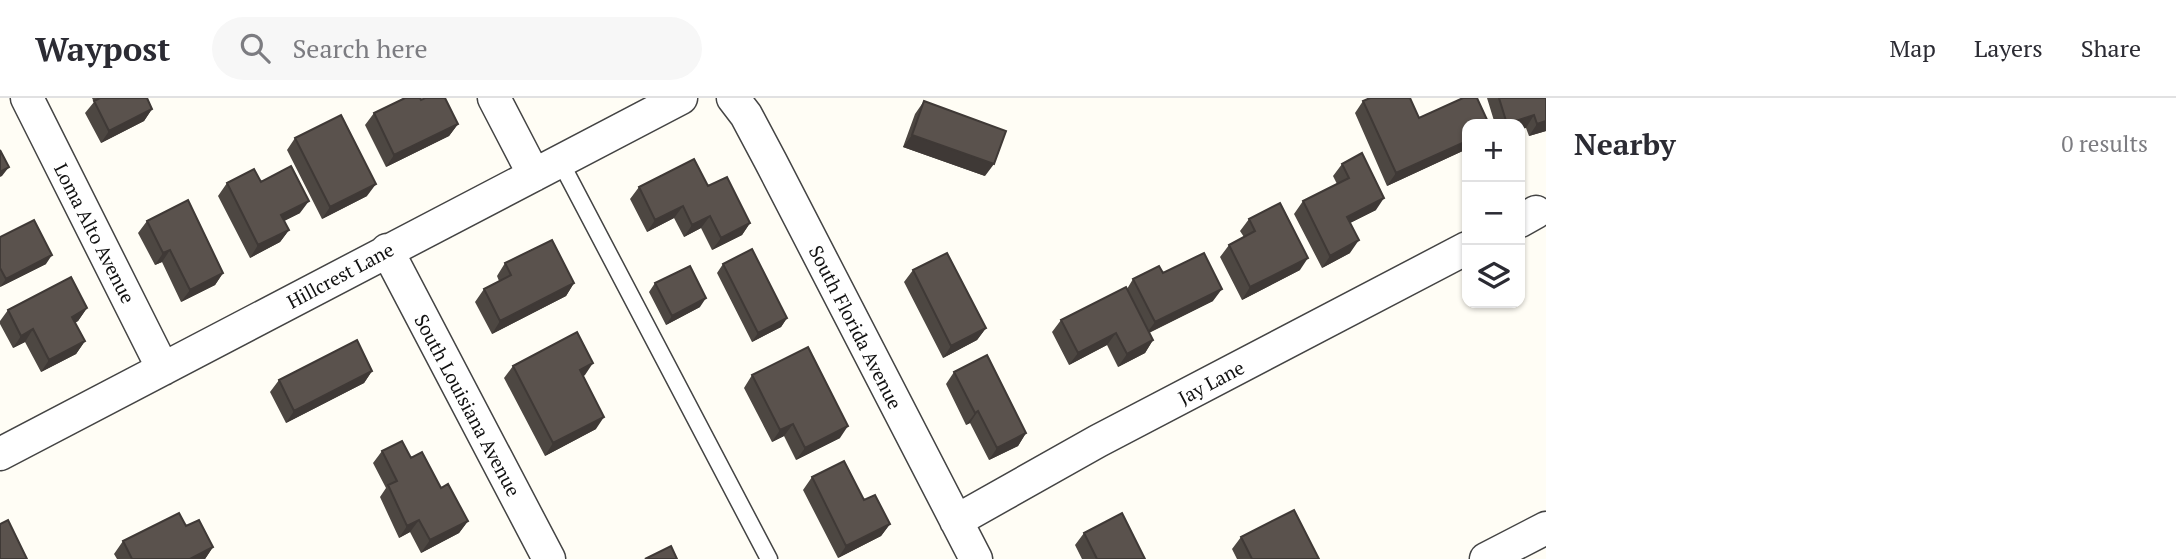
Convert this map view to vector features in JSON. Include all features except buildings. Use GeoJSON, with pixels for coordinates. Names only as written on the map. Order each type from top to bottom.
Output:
{"type":"FeatureCollection","features":[{"type":"Feature","properties":{"kind":"street","name":"Loma Alto Avenue"},"geometry":{"type":"LineString","coordinates":[[27,98],[163,369]]}},
{"type":"Feature","properties":{"kind":"street"},"geometry":{"type":"LineString","coordinates":[[494,98],[547,168]]}},
{"type":"Feature","properties":{"kind":"street","name":"Hillcrest Lane"},"geometry":{"type":"LineString","coordinates":[[0,454],[681,98]]}},
{"type":"Feature","properties":{"kind":"street","name":"South Florida Avenue"},"geometry":{"type":"LineString","coordinates":[[733,98],[771,162],[976,559]]}},
{"type":"Feature","properties":{"kind":"street","name":"South Louisiana Avenue"},"geometry":{"type":"LineString","coordinates":[[387,250],[549,559]]}},
{"type":"Feature","properties":{"kind":"street","name":"Jay Lane"},"geometry":{"type":"LineString","coordinates":[[956,521],[1098,441],[1462,251]]}},
{"type":"Feature","properties":{"kind":"street"},"geometry":{"type":"LineString","coordinates":[[1486,559],[1546,528]]}},
{"type":"Feature","properties":{"kind":"lane"},"geometry":{"type":"LineString","coordinates":[[547,168],[769,559]]}}]}
